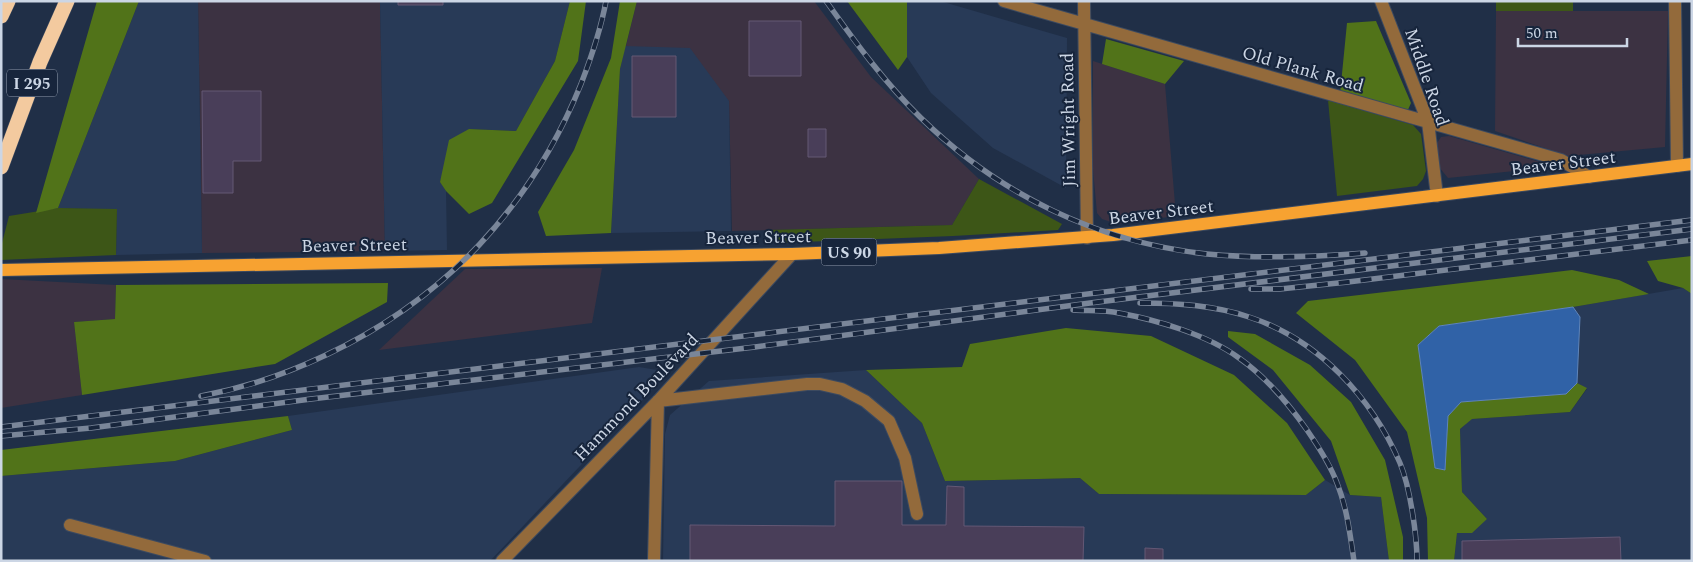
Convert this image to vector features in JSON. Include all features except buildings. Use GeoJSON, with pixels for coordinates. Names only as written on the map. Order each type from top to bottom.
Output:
{"type":"FeatureCollection","features":[{"type":"Feature","properties":{"kind":"highway"},"geometry":{"type":"LineString","coordinates":[[1,16],[8,1]]}},
{"type":"Feature","properties":{"kind":"highway","name":"I 295"},"geometry":{"type":"LineString","coordinates":[[1,167],[40,62],[67,1]]}},
{"type":"Feature","properties":{"kind":"main road","name":"Beaver Street"},"geometry":{"type":"LineString","coordinates":[[1,270],[792,254],[939,248],[1087,238],[1692,164]]}},
{"type":"Feature","properties":{"kind":"street","name":"Old Plank Road"},"geometry":{"type":"LineString","coordinates":[[1004,1],[1561,160],[1589,177]]}},
{"type":"Feature","properties":{"kind":"street","name":"Jim Wright Road"},"geometry":{"type":"LineString","coordinates":[[1084,1],[1087,238]]}},
{"type":"Feature","properties":{"kind":"street","name":"Middle Road"},"geometry":{"type":"LineString","coordinates":[[1381,1],[1428,122],[1437,196]]}},
{"type":"Feature","properties":{"kind":"street"},"geometry":{"type":"LineString","coordinates":[[1675,1],[1676,166]]}},
{"type":"Feature","properties":{"kind":"street","name":"Hammond Boulevard"},"geometry":{"type":"LineString","coordinates":[[502,561],[658,401],[792,254]]}},
{"type":"Feature","properties":{"kind":"street"},"geometry":{"type":"LineString","coordinates":[[654,561],[658,401],[807,384],[820,384],[842,389],[865,401],[889,421],[905,458],[917,514]]}},
{"type":"Feature","properties":{"kind":"street"},"geometry":{"type":"LineString","coordinates":[[70,524],[205,561]]}},
{"type":"Feature","properties":{"kind":"street"},"geometry":{"type":"LineString","coordinates":[[492,561],[502,561]]}},
{"type":"Feature","properties":{"kind":"shaded area"},"geometry":{"type":"Polygon","coordinates":[[[139,1],[198,1],[202,253],[116,255],[117,210],[58,208],[139,1]]]}},
{"type":"Feature","properties":{"kind":"shaded area"},"geometry":{"type":"Polygon","coordinates":[[[198,1],[380,1],[385,251],[202,253],[198,1]]]}},
{"type":"Feature","properties":{"kind":"shaded area"},"geometry":{"type":"Polygon","coordinates":[[[380,1],[570,1],[555,61],[516,131],[469,129],[440,181],[446,191],[447,250],[385,251],[380,1]]]}},
{"type":"Feature","properties":{"kind":"shaded area"},"geometry":{"type":"Polygon","coordinates":[[[637,1],[814,1],[871,77],[979,179],[952,225],[732,231],[729,101],[626,46],[637,1]]]}},
{"type":"Feature","properties":{"kind":"shaded area"},"geometry":{"type":"Polygon","coordinates":[[[907,1],[940,1],[1067,38],[1066,188],[993,148],[931,93],[907,57],[907,1]]]}},
{"type":"Feature","properties":{"kind":"shaded area"},"geometry":{"type":"Polygon","coordinates":[[[1496,11],[1668,11],[1665,147],[1568,156],[1495,131],[1496,11]]]}},
{"type":"Feature","properties":{"kind":"shaded area"},"geometry":{"type":"Polygon","coordinates":[[[625,46],[690,48],[729,101],[731,231],[611,233],[620,69],[625,46]]]}},
{"type":"Feature","properties":{"kind":"shaded area"},"geometry":{"type":"Polygon","coordinates":[[[1093,61],[1165,84],[1176,216],[1117,224],[1102,219],[1097,213],[1093,169],[1093,61]]]}},
{"type":"Feature","properties":{"kind":"shaded area"},"geometry":{"type":"Polygon","coordinates":[[[1449,136],[1540,162],[1534,169],[1448,178],[1439,167],[1435,146],[1441,137],[1449,136]]]}},
{"type":"Feature","properties":{"kind":"shaded area"},"geometry":{"type":"Polygon","coordinates":[[[602,268],[592,323],[379,350],[465,269],[602,268]]]}},
{"type":"Feature","properties":{"kind":"shaded area"},"geometry":{"type":"Polygon","coordinates":[[[1,279],[116,285],[115,319],[74,322],[82,395],[1,408],[1,279]]]}},
{"type":"Feature","properties":{"kind":"shaded area"},"geometry":{"type":"Polygon","coordinates":[[[1683,288],[1692,294],[1692,561],[1454,561],[1457,533],[1487,519],[1462,492],[1460,429],[1471,419],[1570,412],[1587,389],[1577,383],[1580,317],[1573,307],[1683,288]]]}},
{"type":"Feature","properties":{"kind":"shaded area"},"geometry":{"type":"Polygon","coordinates":[[[639,367],[669,372],[490,561],[1,561],[1,476],[175,461],[292,430],[288,416],[639,367]]]}},
{"type":"Feature","properties":{"kind":"shaded area"},"geometry":{"type":"Polygon","coordinates":[[[866,370],[922,423],[945,481],[1080,478],[1099,494],[1306,495],[1325,480],[1350,495],[1381,497],[1389,561],[663,561],[665,434],[670,415],[709,381],[866,370]]]}},
{"type":"Feature","properties":{"kind":"green space"},"geometry":{"type":"Polygon","coordinates":[[[97,1],[139,1],[58,208],[36,213],[97,1]]]}},
{"type":"Feature","properties":{"kind":"green space"},"geometry":{"type":"Polygon","coordinates":[[[570,1],[586,1],[578,61],[492,203],[469,214],[446,191],[440,182],[449,140],[469,129],[516,131],[555,61],[570,1]]]}},
{"type":"Feature","properties":{"kind":"green space"},"geometry":{"type":"Polygon","coordinates":[[[620,1],[637,1],[620,69],[611,233],[546,236],[538,212],[574,150],[611,58],[620,1]]]}},
{"type":"Feature","properties":{"kind":"green space"},"geometry":{"type":"Polygon","coordinates":[[[847,1],[907,1],[907,57],[898,70],[847,1]]]}},
{"type":"Feature","properties":{"kind":"green space"},"geometry":{"type":"Polygon","coordinates":[[[1496,1],[1573,1],[1573,11],[1496,11],[1496,1]]]}},
{"type":"Feature","properties":{"kind":"green space"},"geometry":{"type":"Polygon","coordinates":[[[1376,21],[1411,103],[1407,112],[1340,94],[1347,23],[1376,21]]]}},
{"type":"Feature","properties":{"kind":"green space"},"geometry":{"type":"Polygon","coordinates":[[[1106,39],[1184,61],[1165,84],[1102,64],[1106,39]]]}},
{"type":"Feature","properties":{"kind":"green space"},"geometry":{"type":"Polygon","coordinates":[[[1328,100],[1413,125],[1421,134],[1426,171],[1423,179],[1417,186],[1337,196],[1328,100]]]}},
{"type":"Feature","properties":{"kind":"green space"},"geometry":{"type":"Polygon","coordinates":[[[979,179],[1062,224],[1058,230],[776,243],[768,230],[952,225],[979,179]]]}},
{"type":"Feature","properties":{"kind":"green space"},"geometry":{"type":"Polygon","coordinates":[[[58,208],[117,209],[116,255],[1,260],[1,247],[9,216],[58,208]]]}},
{"type":"Feature","properties":{"kind":"green space"},"geometry":{"type":"Polygon","coordinates":[[[1692,256],[1692,294],[1683,288],[1658,281],[1647,261],[1692,256]]]}},
{"type":"Feature","properties":{"kind":"green space"},"geometry":{"type":"Polygon","coordinates":[[[1572,270],[1619,280],[1649,294],[1439,326],[1418,345],[1435,468],[1445,470],[1448,416],[1461,402],[1565,394],[1577,383],[1587,388],[1570,412],[1472,419],[1460,429],[1462,492],[1487,519],[1472,533],[1457,533],[1454,561],[1428,561],[1427,518],[1407,432],[1355,360],[1296,313],[1308,301],[1572,270]]]}},
{"type":"Feature","properties":{"kind":"green space"},"geometry":{"type":"Polygon","coordinates":[[[388,283],[387,302],[275,364],[82,395],[74,322],[115,319],[116,285],[388,283]]]}},
{"type":"Feature","properties":{"kind":"green space"},"geometry":{"type":"Polygon","coordinates":[[[1066,328],[1151,336],[1234,375],[1287,423],[1325,480],[1306,495],[1099,494],[1080,478],[945,481],[922,423],[866,370],[962,367],[970,344],[1066,328]]]}},
{"type":"Feature","properties":{"kind":"green space"},"geometry":{"type":"Polygon","coordinates":[[[1228,331],[1255,334],[1310,365],[1351,402],[1385,460],[1403,537],[1403,561],[1389,561],[1381,497],[1350,495],[1331,441],[1273,370],[1228,337],[1228,331]]]}},
{"type":"Feature","properties":{"kind":"green space"},"geometry":{"type":"Polygon","coordinates":[[[288,416],[292,430],[175,461],[1,476],[1,450],[288,416]]]}},
{"type":"Feature","properties":{"kind":"water"},"geometry":{"type":"Polygon","coordinates":[[[1573,307],[1580,317],[1577,383],[1566,394],[1461,402],[1448,416],[1445,470],[1435,468],[1418,345],[1439,326],[1573,307]]]}},
{"type":"Feature","properties":{"kind":"railway"},"geometry":{"type":"LineString","coordinates":[[201,396],[249,385],[296,368],[326,355],[369,332],[409,306],[446,277],[480,244],[510,209],[537,170],[561,128],[581,84],[599,33],[606,1]]}},
{"type":"Feature","properties":{"kind":"railway"},"geometry":{"type":"LineString","coordinates":[[826,1],[859,47],[921,118],[951,145],[984,170],[1017,192],[1052,210],[1089,226],[1127,239],[1166,248],[1207,254],[1246,257],[1286,257],[1365,253]]}},
{"type":"Feature","properties":{"kind":"railway"},"geometry":{"type":"LineString","coordinates":[[1,427],[1692,220]]}},
{"type":"Feature","properties":{"kind":"railway"},"geometry":{"type":"LineString","coordinates":[[1,436],[91,428],[311,399],[755,347],[1090,303],[1692,229]]}},
{"type":"Feature","properties":{"kind":"railway"},"geometry":{"type":"LineString","coordinates":[[1251,289],[1280,289],[1348,282],[1692,240]]}},
{"type":"Feature","properties":{"kind":"railway"},"geometry":{"type":"LineString","coordinates":[[1140,303],[1195,306],[1249,317],[1274,327],[1298,340],[1340,374],[1374,416],[1400,463],[1412,511],[1417,561]]}},
{"type":"Feature","properties":{"kind":"railway"},"geometry":{"type":"LineString","coordinates":[[1073,310],[1119,313],[1182,330],[1213,342],[1239,358],[1258,373],[1300,420],[1331,469],[1348,521],[1354,561]]}}]}
